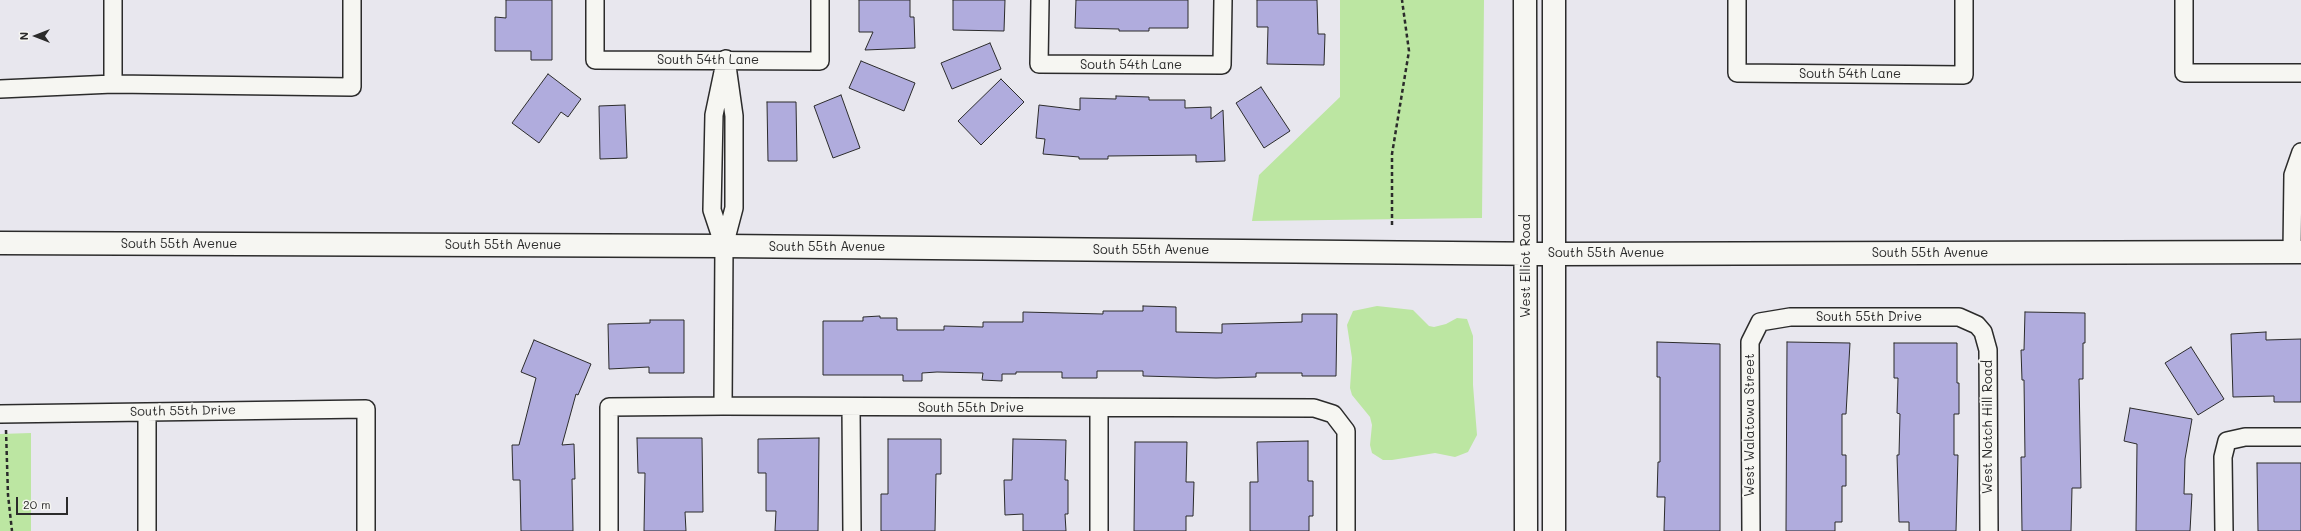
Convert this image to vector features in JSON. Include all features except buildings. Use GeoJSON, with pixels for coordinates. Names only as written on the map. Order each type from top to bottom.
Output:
{"type":"FeatureCollection","features":[{"type":"Feature","properties":{"kind":"street"},"geometry":{"type":"LineString","coordinates":[[113,0],[113,84]]}},
{"type":"Feature","properties":{"kind":"street"},"geometry":{"type":"LineString","coordinates":[[0,89],[113,84],[352,87],[352,0]]}},
{"type":"Feature","properties":{"kind":"street","name":"South 54th Lane"},"geometry":{"type":"LineString","coordinates":[[595,0],[595,60],[726,59],[820,61],[820,0]]}},
{"type":"Feature","properties":{"kind":"street","name":"South 54th Lane"},"geometry":{"type":"LineString","coordinates":[[1040,0],[1039,64],[1222,65],[1223,0]]}},
{"type":"Feature","properties":{"kind":"street","name":"West Elliot Road"},"geometry":{"type":"LineString","coordinates":[[1525,0],[1526,531]]}},
{"type":"Feature","properties":{"kind":"street"},"geometry":{"type":"LineString","coordinates":[[1554,0],[1554,531]]}},
{"type":"Feature","properties":{"kind":"street","name":"South 54th Lane"},"geometry":{"type":"LineString","coordinates":[[1737,0],[1737,73],[1964,75],[1964,0]]}},
{"type":"Feature","properties":{"kind":"street"},"geometry":{"type":"LineString","coordinates":[[2184,0],[2184,73],[2301,73]]}},
{"type":"Feature","properties":{"kind":"street"},"geometry":{"type":"LineString","coordinates":[[723,406],[724,246],[712,210],[714,115],[726,59]]}},
{"type":"Feature","properties":{"kind":"street"},"geometry":{"type":"LineString","coordinates":[[2297,252],[2293,175],[2301,152]]}},
{"type":"Feature","properties":{"kind":"street","name":"South 55th Avenue"},"geometry":{"type":"LineString","coordinates":[[0,243],[724,246],[1554,254],[2297,252]]}},
{"type":"Feature","properties":{"kind":"street","name":"South 55th Drive"},"geometry":{"type":"LineString","coordinates":[[1760,322],[1790,316],[1959,317],[1977,325]]}},
{"type":"Feature","properties":{"kind":"street","name":"West Walatowa Street"},"geometry":{"type":"LineString","coordinates":[[1750,531],[1750,342],[1760,322]]}},
{"type":"Feature","properties":{"kind":"street","name":"West Notch Hill Road"},"geometry":{"type":"LineString","coordinates":[[1977,325],[1983,332],[1988,350],[1989,531]]}},
{"type":"Feature","properties":{"kind":"street","name":"South 55th Drive"},"geometry":{"type":"LineString","coordinates":[[609,531],[609,407],[723,406],[1314,408],[1333,414],[1346,430],[1346,531]]}},
{"type":"Feature","properties":{"kind":"street"},"geometry":{"type":"LineString","coordinates":[[851,407],[852,531]]}},
{"type":"Feature","properties":{"kind":"street"},"geometry":{"type":"LineString","coordinates":[[1099,408],[1099,531]]}},
{"type":"Feature","properties":{"kind":"street","name":"South 55th Drive"},"geometry":{"type":"LineString","coordinates":[[3,422],[147,412],[366,409],[366,531]]}},
{"type":"Feature","properties":{"kind":"street"},"geometry":{"type":"LineString","coordinates":[[147,412],[147,531]]}},
{"type":"Feature","properties":{"kind":"street"},"geometry":{"type":"LineString","coordinates":[[2224,531],[2223,457],[2227,441],[2245,437],[2301,437]]}},
{"type":"Feature","properties":{"kind":"path"},"geometry":{"type":"LineString","coordinates":[[1392,225],[1392,147],[1409,51],[1402,0]]}},
{"type":"Feature","properties":{"kind":"path"},"geometry":{"type":"LineString","coordinates":[[3,422],[12,531]]}},
{"type":"Feature","properties":{"kind":"green space"},"geometry":{"type":"Polygon","coordinates":[[[1340,0],[1484,0],[1482,218],[1252,221],[1259,175],[1340,97],[1340,0]]]}},
{"type":"Feature","properties":{"kind":"green space"},"geometry":{"type":"Polygon","coordinates":[[[1377,306],[1413,310],[1429,326],[1434,327],[1446,324],[1457,318],[1467,319],[1473,336],[1473,385],[1477,435],[1468,452],[1455,457],[1435,453],[1392,460],[1383,460],[1372,453],[1370,445],[1372,425],[1370,417],[1352,395],[1350,388],[1352,358],[1347,325],[1353,311],[1377,306]]]}},
{"type":"Feature","properties":{"kind":"green space"},"geometry":{"type":"Polygon","coordinates":[[[31,433],[31,531],[0,531],[0,434],[31,433]]]}}]}
